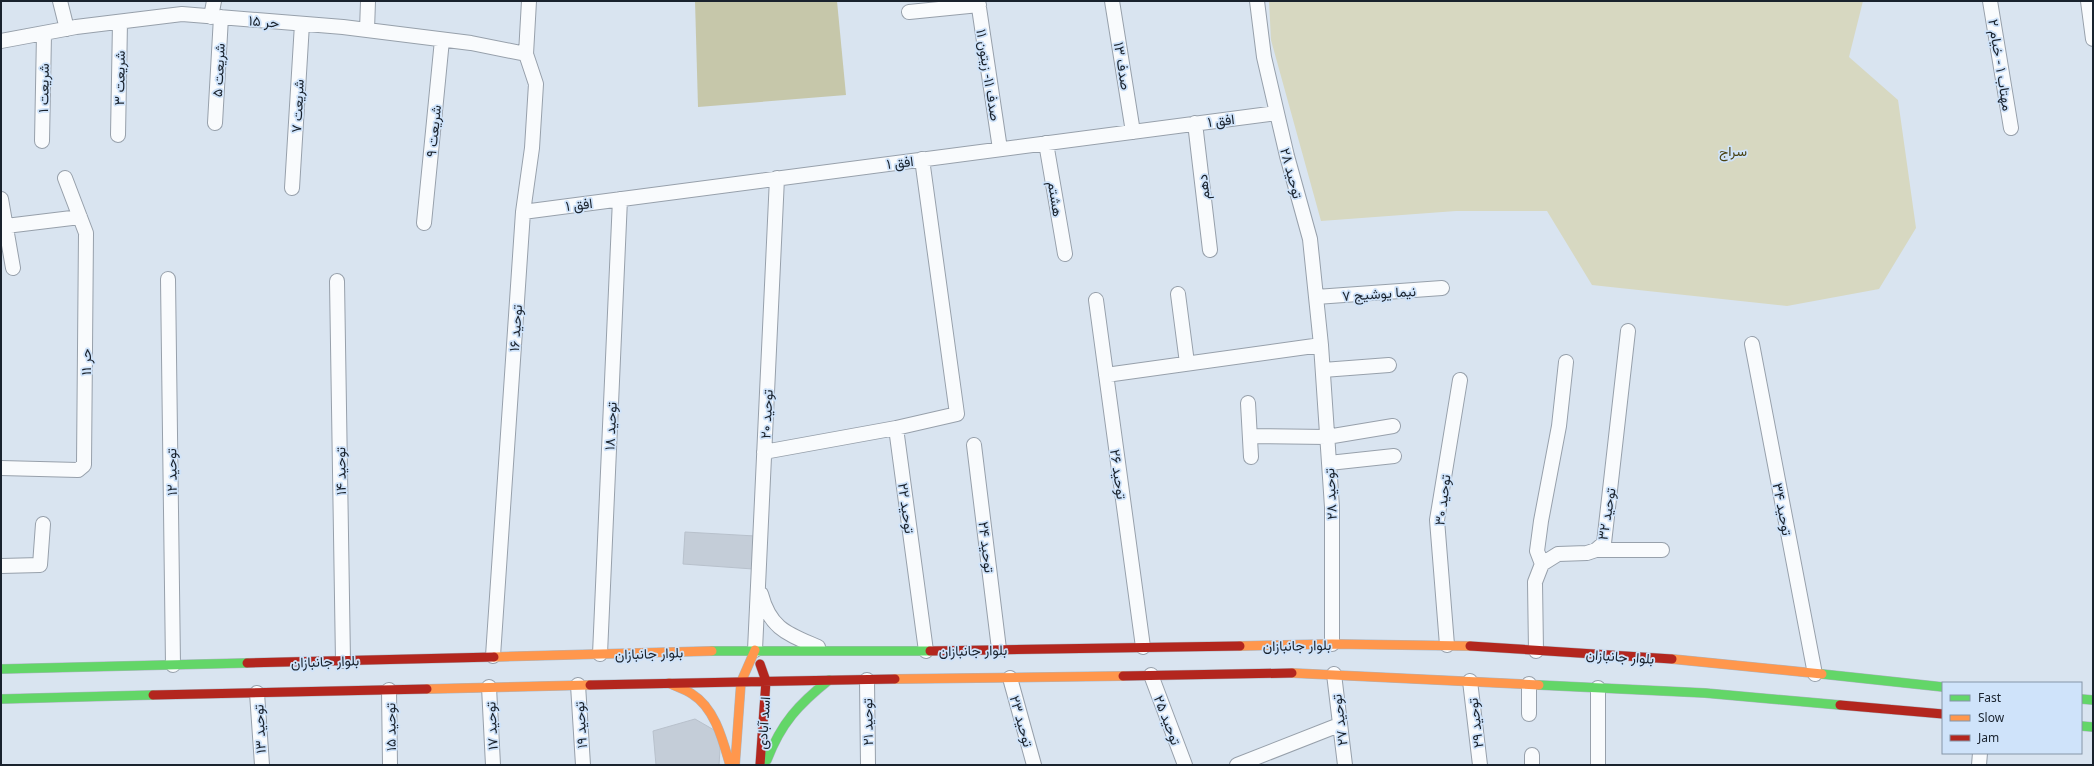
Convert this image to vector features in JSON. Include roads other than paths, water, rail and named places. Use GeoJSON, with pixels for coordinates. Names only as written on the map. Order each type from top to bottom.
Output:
{"type":"FeatureCollection","features":[{"type":"Feature","properties":{"kind":"main road","name":"بلوار جانبازان"},"geometry":{"type":"LineString","coordinates":[[1,669],[755,650],[926,651],[1332,644],[1447,645],[1684,660],[1942,687]]}},
{"type":"Feature","properties":{"kind":"main road"},"geometry":{"type":"LineString","coordinates":[[755,650],[766,681]]}},
{"type":"Feature","properties":{"kind":"main road","name":"اسد آبادی"},"geometry":{"type":"LineString","coordinates":[[735,765],[741,682],[755,650]]}},
{"type":"Feature","properties":{"kind":"main road","name":"بلوار جانبازان"},"geometry":{"type":"LineString","coordinates":[[1,699],[766,681],[1151,675],[1334,674],[1705,693],[1942,714]]}},
{"type":"Feature","properties":{"kind":"main road"},"geometry":{"type":"LineString","coordinates":[[765,765],[775,737],[785,721],[800,703],[829,680]]}},
{"type":"Feature","properties":{"kind":"main road","name":"اسد آبادی"},"geometry":{"type":"LineString","coordinates":[[760,765],[766,681]]}},
{"type":"Feature","properties":{"kind":"main road"},"geometry":{"type":"LineString","coordinates":[[669,683],[693,694],[708,710],[721,734],[730,765]]}},
{"type":"Feature","properties":{"kind":"main road"},"geometry":{"type":"LineString","coordinates":[[2082,699],[2093,700]]}},
{"type":"Feature","properties":{"kind":"main road"},"geometry":{"type":"LineString","coordinates":[[2082,726],[2093,726]]}},
{"type":"Feature","properties":{"kind":"street"},"geometry":{"type":"LineString","coordinates":[[60,1],[67,29]]}},
{"type":"Feature","properties":{"kind":"street","name":"شریعت ۵"},"geometry":{"type":"LineString","coordinates":[[214,1],[216,17],[214,123]]}},
{"type":"Feature","properties":{"kind":"street"},"geometry":{"type":"LineString","coordinates":[[367,30],[368,1]]}},
{"type":"Feature","properties":{"kind":"street","name":"توحید ۱۶"},"geometry":{"type":"LineString","coordinates":[[493,656],[523,212],[532,148],[536,84],[526,54],[529,1]]}},
{"type":"Feature","properties":{"kind":"street","name":"صدف ۱۳"},"geometry":{"type":"LineString","coordinates":[[1112,1],[1133,132]]}},
{"type":"Feature","properties":{"kind":"street","name":"توحید ۲۸"},"geometry":{"type":"LineString","coordinates":[[1257,1],[1264,58],[1287,156],[1310,239],[1321,345],[1332,507],[1332,644]]}},
{"type":"Feature","properties":{"kind":"street","name":"مهتاب ۱ - خیام ۲"},"geometry":{"type":"LineString","coordinates":[[1990,1],[2011,128]]}},
{"type":"Feature","properties":{"kind":"street"},"geometry":{"type":"LineString","coordinates":[[2088,1],[2093,39]]}},
{"type":"Feature","properties":{"kind":"street"},"geometry":{"type":"LineString","coordinates":[[909,12],[979,3]]}},
{"type":"Feature","properties":{"kind":"street","name":"صدف ۱۱- زیتون ۱۱"},"geometry":{"type":"LineString","coordinates":[[979,3],[1000,149]]}},
{"type":"Feature","properties":{"kind":"street","name":"حر ۱۵"},"geometry":{"type":"LineString","coordinates":[[1,41],[67,29],[182,14],[367,30],[470,43],[526,54]]}},
{"type":"Feature","properties":{"kind":"street","name":"شریعت ۳"},"geometry":{"type":"LineString","coordinates":[[118,135],[120,22]]}},
{"type":"Feature","properties":{"kind":"street","name":"شریعت ۷"},"geometry":{"type":"LineString","coordinates":[[292,188],[302,24]]}},
{"type":"Feature","properties":{"kind":"street","name":"شریعت ۱"},"geometry":{"type":"LineString","coordinates":[[42,141],[44,34]]}},
{"type":"Feature","properties":{"kind":"street","name":"شریعت ۹"},"geometry":{"type":"LineString","coordinates":[[424,223],[442,40]]}},
{"type":"Feature","properties":{"kind":"street","name":"افق ۱"},"geometry":{"type":"LineString","coordinates":[[523,212],[1277,113]]}},
{"type":"Feature","properties":{"kind":"street","name":"دهم"},"geometry":{"type":"LineString","coordinates":[[1195,123],[1210,250]]}},
{"type":"Feature","properties":{"kind":"street","name":"هشتم"},"geometry":{"type":"LineString","coordinates":[[1046,143],[1065,254]]}},
{"type":"Feature","properties":{"kind":"street"},"geometry":{"type":"LineString","coordinates":[[764,452],[896,428],[956,414],[922,159]]}},
{"type":"Feature","properties":{"kind":"street","name":"حر ۱۱"},"geometry":{"type":"LineString","coordinates":[[1,468],[78,470],[84,465],[86,233],[66,178]]}},
{"type":"Feature","properties":{"kind":"street","name":"توحید ۲۰"},"geometry":{"type":"LineString","coordinates":[[755,650],[777,178]]}},
{"type":"Feature","properties":{"kind":"street"},"geometry":{"type":"LineString","coordinates":[[1,199],[13,268]]}},
{"type":"Feature","properties":{"kind":"street","name":"توحید ۱۸"},"geometry":{"type":"LineString","coordinates":[[600,654],[620,199]]}},
{"type":"Feature","properties":{"kind":"street"},"geometry":{"type":"LineString","coordinates":[[6,226],[80,217]]}},
{"type":"Feature","properties":{"kind":"street","name":"توحید ۱۲"},"geometry":{"type":"LineString","coordinates":[[168,279],[173,665]]}},
{"type":"Feature","properties":{"kind":"street","name":"توحید ۱۴"},"geometry":{"type":"LineString","coordinates":[[337,281],[343,661]]}},
{"type":"Feature","properties":{"kind":"street","name":"نیما یوشیج ۷"},"geometry":{"type":"LineString","coordinates":[[1316,297],[1442,288]]}},
{"type":"Feature","properties":{"kind":"street"},"geometry":{"type":"LineString","coordinates":[[1178,294],[1187,363]]}},
{"type":"Feature","properties":{"kind":"street","name":"توحید ۲۶"},"geometry":{"type":"LineString","coordinates":[[1096,300],[1143,647]]}},
{"type":"Feature","properties":{"kind":"street","name":"توحید ۳۲"},"geometry":{"type":"LineString","coordinates":[[1542,564],[1558,554],[1587,553],[1596,550],[1604,543],[1628,331]]}},
{"type":"Feature","properties":{"kind":"street","name":"توحید ۳۴"},"geometry":{"type":"LineString","coordinates":[[1752,344],[1814,674]]}},
{"type":"Feature","properties":{"kind":"street"},"geometry":{"type":"LineString","coordinates":[[1106,375],[1321,345]]}},
{"type":"Feature","properties":{"kind":"street"},"geometry":{"type":"LineString","coordinates":[[1536,651],[1534,582],[1542,564],[1537,551],[1541,521],[1559,426],[1566,362]]}},
{"type":"Feature","properties":{"kind":"street"},"geometry":{"type":"LineString","coordinates":[[1323,370],[1389,365]]}},
{"type":"Feature","properties":{"kind":"street","name":"توحید ۳۰"},"geometry":{"type":"LineString","coordinates":[[1447,645],[1437,520],[1460,380]]}},
{"type":"Feature","properties":{"kind":"street"},"geometry":{"type":"LineString","coordinates":[[1248,403],[1251,457]]}},
{"type":"Feature","properties":{"kind":"street"},"geometry":{"type":"LineString","coordinates":[[1250,436],[1327,437],[1393,426]]}},
{"type":"Feature","properties":{"kind":"street","name":"توحید ۲۲"},"geometry":{"type":"LineString","coordinates":[[896,428],[926,651]]}},
{"type":"Feature","properties":{"kind":"street","name":"توحید ۲۴"},"geometry":{"type":"LineString","coordinates":[[974,445],[999,650]]}},
{"type":"Feature","properties":{"kind":"street"},"geometry":{"type":"LineString","coordinates":[[1329,463],[1394,456]]}},
{"type":"Feature","properties":{"kind":"street"},"geometry":{"type":"LineString","coordinates":[[1,566],[40,565],[43,524]]}},
{"type":"Feature","properties":{"kind":"street"},"geometry":{"type":"LineString","coordinates":[[1596,550],[1662,550]]}},
{"type":"Feature","properties":{"kind":"street"},"geometry":{"type":"LineString","coordinates":[[758,582],[768,614],[784,632],[826,650]]}},
{"type":"Feature","properties":{"kind":"street","name":"توحید ۲۷"},"geometry":{"type":"LineString","coordinates":[[1334,674],[1345,765]]}},
{"type":"Feature","properties":{"kind":"street","name":"توحید ۲۵"},"geometry":{"type":"LineString","coordinates":[[1151,675],[1185,765]]}},
{"type":"Feature","properties":{"kind":"street","name":"توحید ۲۳"},"geometry":{"type":"LineString","coordinates":[[1010,678],[1034,765]]}},
{"type":"Feature","properties":{"kind":"street","name":"توحید ۲۱"},"geometry":{"type":"LineString","coordinates":[[867,680],[868,765]]}},
{"type":"Feature","properties":{"kind":"street","name":"توحید ۲۹"},"geometry":{"type":"LineString","coordinates":[[1470,681],[1480,765]]}},
{"type":"Feature","properties":{"kind":"street"},"geometry":{"type":"LineString","coordinates":[[1529,714],[1530,684]]}},
{"type":"Feature","properties":{"kind":"street","name":"توحید ۱۹"},"geometry":{"type":"LineString","coordinates":[[578,685],[583,765]]}},
{"type":"Feature","properties":{"kind":"street","name":"توحید ۱۷"},"geometry":{"type":"LineString","coordinates":[[489,687],[493,765]]}},
{"type":"Feature","properties":{"kind":"street"},"geometry":{"type":"LineString","coordinates":[[1598,688],[1598,765]]}},
{"type":"Feature","properties":{"kind":"street","name":"توحید ۱۵"},"geometry":{"type":"LineString","coordinates":[[389,690],[390,765]]}},
{"type":"Feature","properties":{"kind":"street","name":"توحید ۱۳"},"geometry":{"type":"LineString","coordinates":[[257,693],[262,765]]}},
{"type":"Feature","properties":{"kind":"street"},"geometry":{"type":"LineString","coordinates":[[1237,765],[1339,725]]}},
{"type":"Feature","properties":{"kind":"street"},"geometry":{"type":"LineString","coordinates":[[1980,754],[1980,765]]}},
{"type":"Feature","properties":{"kind":"park label","name":"سراج"},"geometry":{"type":"Point","coordinates":[1733,150]}}]}
